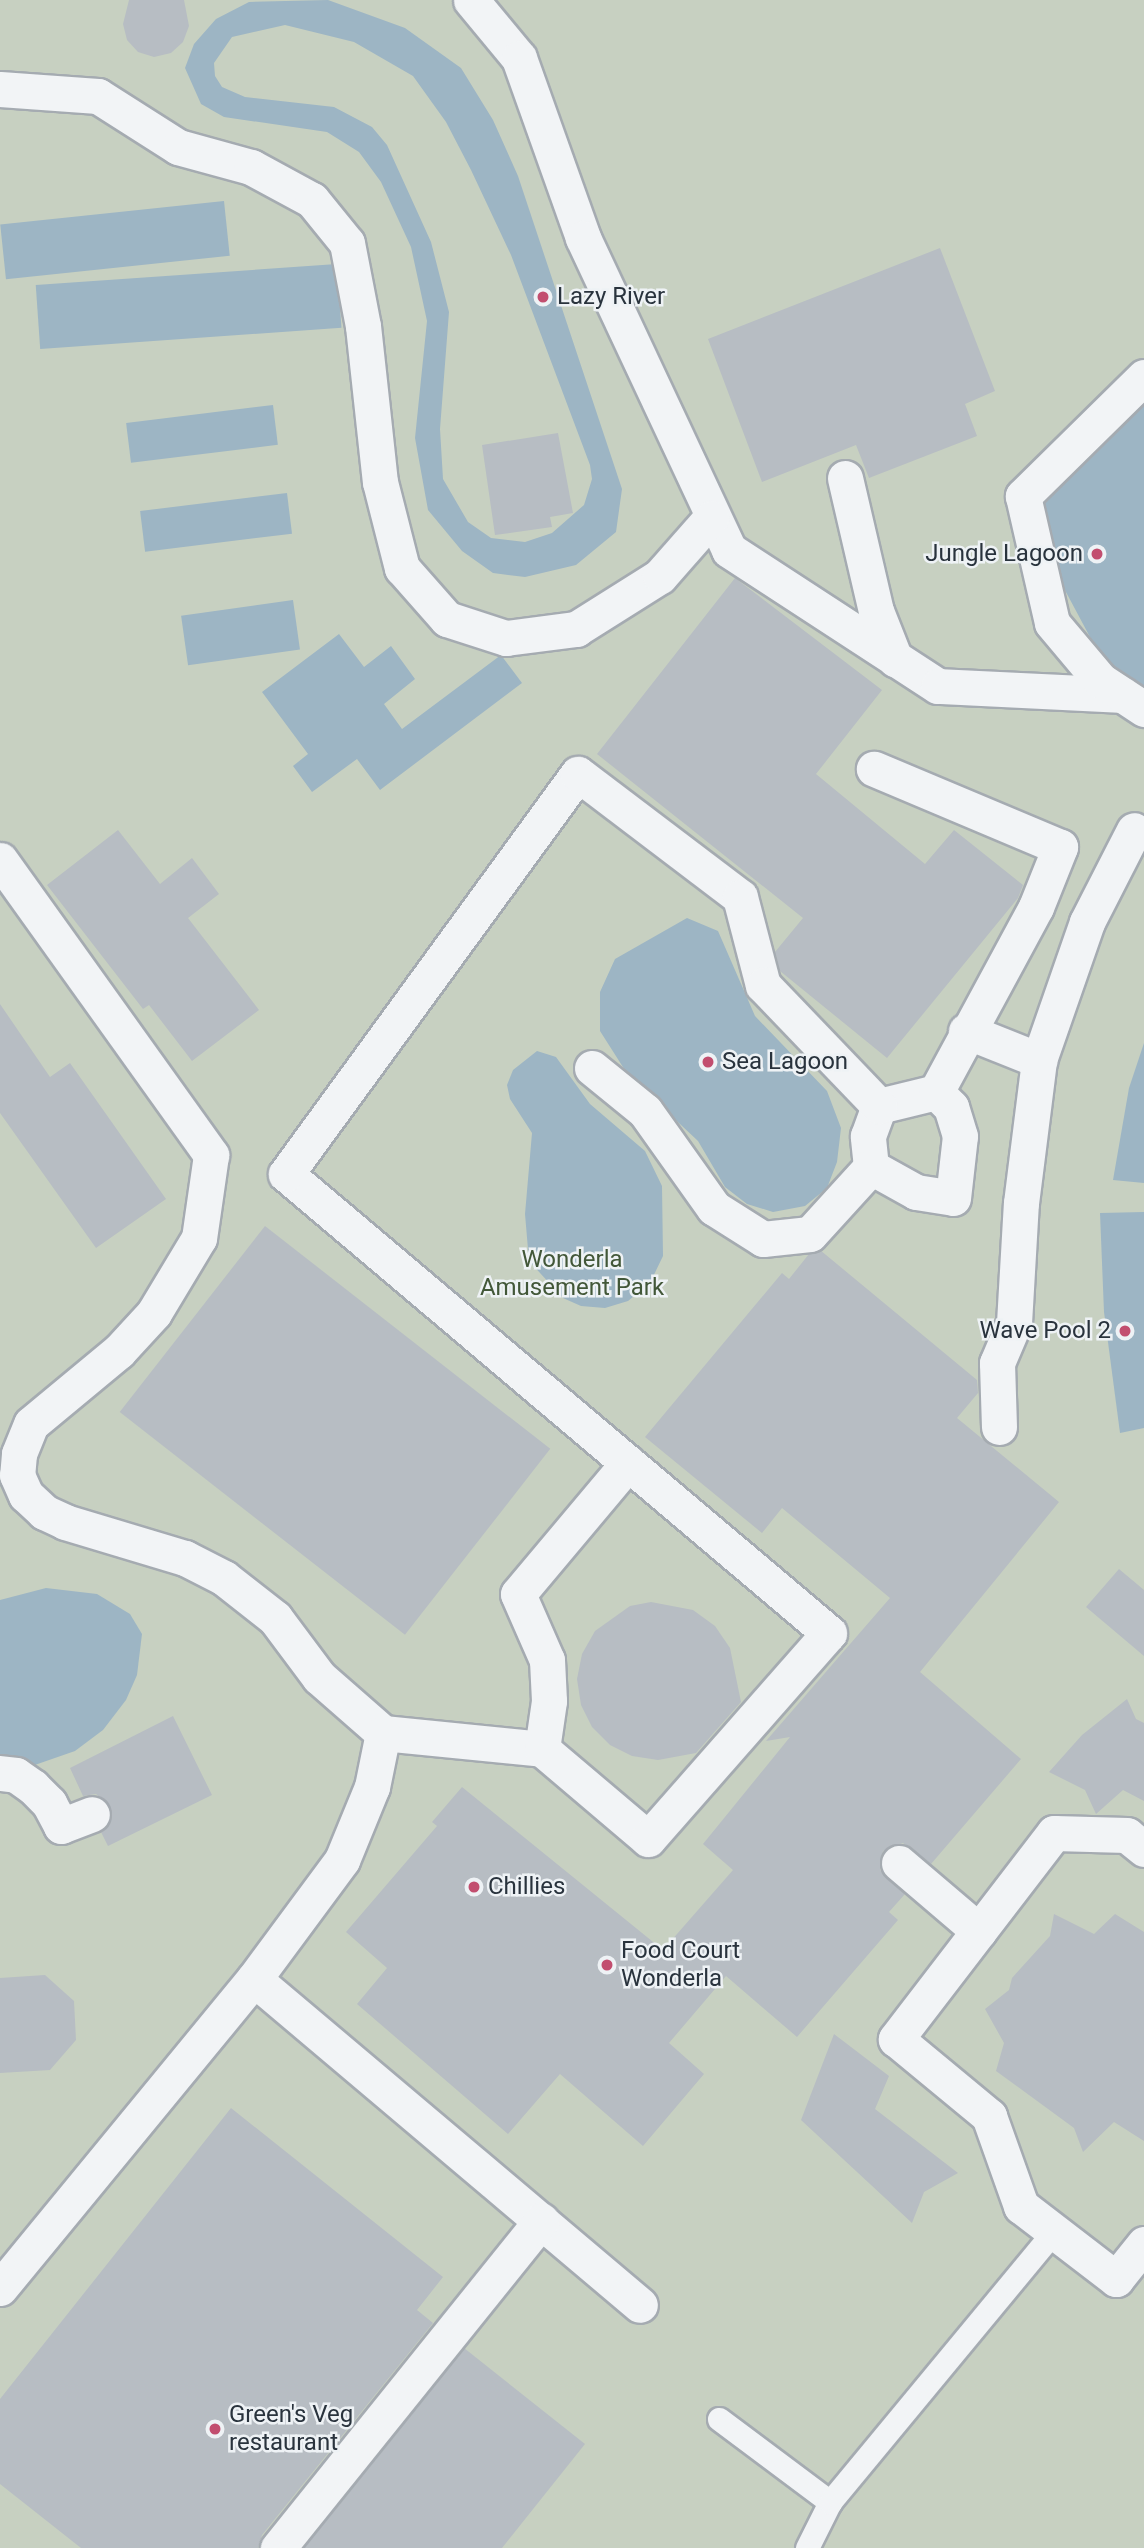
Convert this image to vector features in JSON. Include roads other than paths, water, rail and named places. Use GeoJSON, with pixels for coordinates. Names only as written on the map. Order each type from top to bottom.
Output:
{"type":"FeatureCollection","features":[{"type":"Feature","properties":{"kind":"street"},"geometry":{"type":"LineString","coordinates":[[471,0],[519,58],[583,238],[711,518],[729,550],[938,686],[1133,702]]}},
{"type":"Feature","properties":{"kind":"street"},"geometry":{"type":"LineString","coordinates":[[0,89],[98,96],[178,147],[251,167],[312,200],[347,243],[363,326],[380,482],[402,568],[447,619],[506,638],[576,629],[660,576],[711,518]]}},
{"type":"Feature","properties":{"kind":"street"},"geometry":{"type":"LineString","coordinates":[[1133,702],[1100,680],[1052,623],[1023,496],[1144,377]]}},
{"type":"Feature","properties":{"kind":"street"},"geometry":{"type":"LineString","coordinates":[[845,478],[876,611],[895,659]]}},
{"type":"Feature","properties":{"kind":"street"},"geometry":{"type":"LineString","coordinates":[[874,769],[1059,847],[1036,907],[966,1031],[936,1091],[879,1106]]}},
{"type":"Feature","properties":{"kind":"street"},"geometry":{"type":"LineString","coordinates":[[0,860],[211,1155],[205,1214],[181,1272],[138,1333],[31,1424],[21,1446],[17,1475],[26,1494],[44,1512],[185,1558],[224,1578],[275,1618],[320,1677],[383,1733],[542,1749],[648,1839],[753,1741],[829,1633],[286,1174],[578,774],[740,897],[763,985],[879,1106]]}},
{"type":"Feature","properties":{"kind":"street"},"geometry":{"type":"LineString","coordinates":[[999,1427],[997,1363],[1014,1323],[1021,1203],[1039,1060],[1087,922],[1134,830]]}},
{"type":"Feature","properties":{"kind":"street"},"geometry":{"type":"LineString","coordinates":[[1036,907],[1087,922]]}},
{"type":"Feature","properties":{"kind":"street"},"geometry":{"type":"LineString","coordinates":[[966,1031],[1039,1060]]}},
{"type":"Feature","properties":{"kind":"street"},"geometry":{"type":"LineString","coordinates":[[592,1068],[645,1111],[714,1208],[763,1240],[810,1234],[871,1167],[868,1136],[879,1106]]}},
{"type":"Feature","properties":{"kind":"street"},"geometry":{"type":"LineString","coordinates":[[871,1167],[916,1192],[953,1198],[960,1136],[951,1107],[936,1091]]}},
{"type":"Feature","properties":{"kind":"street"},"geometry":{"type":"LineString","coordinates":[[542,1749],[549,1701],[547,1660],[518,1594],[628,1463]]}},
{"type":"Feature","properties":{"kind":"street"},"geometry":{"type":"LineString","coordinates":[[0,2288],[254,1979],[342,1860],[372,1787],[383,1733]]}},
{"type":"Feature","properties":{"kind":"street"},"geometry":{"type":"LineString","coordinates":[[0,1773],[16,1775],[33,1787],[49,1803],[61,1826],[92,1814]]}},
{"type":"Feature","properties":{"kind":"street"},"geometry":{"type":"LineString","coordinates":[[1144,1849],[1127,1835],[1055,1833],[896,2039],[989,2116],[1021,2206],[1116,2279],[1144,2244]]}},
{"type":"Feature","properties":{"kind":"street"},"geometry":{"type":"LineString","coordinates":[[899,1863],[979,1931]]}},
{"type":"Feature","properties":{"kind":"street"},"geometry":{"type":"LineString","coordinates":[[254,1979],[640,2305]]}},
{"type":"Feature","properties":{"kind":"street"},"geometry":{"type":"LineString","coordinates":[[278,2548],[541,2221]]}},
{"type":"Feature","properties":{"kind":"lane"},"geometry":{"type":"LineString","coordinates":[[807,2548],[830,2502],[1054,2231]]}},
{"type":"Feature","properties":{"kind":"lane"},"geometry":{"type":"LineString","coordinates":[[719,2419],[830,2502]]}},
{"type":"Feature","properties":{"kind":"water","name":"Lazy River"},"geometry":{"type":"Polygon","coordinates":[[[328,0],[405,28],[461,68],[493,120],[518,176],[622,489],[616,532],[576,565],[525,577],[493,573],[462,551],[428,510],[415,438],[427,321],[411,247],[381,182],[359,152],[327,132],[224,117],[201,104],[185,68],[194,44],[216,19],[249,2],[328,0]],[[285,25],[232,37],[214,63],[215,76],[222,87],[245,97],[334,107],[372,127],[387,145],[431,242],[449,312],[440,429],[443,479],[468,522],[491,538],[525,542],[552,533],[584,505],[592,479],[590,465],[511,255],[446,122],[413,76],[354,42],[285,25]]]}},
{"type":"Feature","properties":{"kind":"water"},"geometry":{"type":"Polygon","coordinates":[[[224,201],[230,256],[6,279],[0,225],[224,201]]]}},
{"type":"Feature","properties":{"kind":"water"},"geometry":{"type":"Polygon","coordinates":[[[337,264],[341,328],[40,349],[36,285],[337,264]]]}},
{"type":"Feature","properties":{"kind":"water"},"geometry":{"type":"Polygon","coordinates":[[[273,405],[278,445],[131,463],[126,423],[273,405]]]}},
{"type":"Feature","properties":{"kind":"water","name":"Jungle Lagoon"},"geometry":{"type":"Polygon","coordinates":[[[1144,405],[1144,687],[1106,667],[1059,579],[1039,499],[1064,468],[1092,453],[1127,410],[1144,405]]]}},
{"type":"Feature","properties":{"kind":"water"},"geometry":{"type":"Polygon","coordinates":[[[287,493],[292,534],[145,552],[140,511],[287,493]]]}},
{"type":"Feature","properties":{"kind":"water"},"geometry":{"type":"Polygon","coordinates":[[[293,600],[300,650],[188,665],[181,616],[293,600]]]}},
{"type":"Feature","properties":{"kind":"water"},"geometry":{"type":"Polygon","coordinates":[[[339,634],[364,667],[391,646],[415,679],[384,704],[402,729],[501,655],[522,683],[380,790],[357,759],[312,792],[293,766],[308,754],[262,692],[339,634]]]}},
{"type":"Feature","properties":{"kind":"water","name":"Sea Lagoon"},"geometry":{"type":"Polygon","coordinates":[[[687,918],[718,931],[755,1016],[827,1091],[841,1128],[837,1162],[827,1188],[805,1206],[773,1212],[747,1204],[725,1187],[698,1141],[628,1075],[600,1031],[600,992],[615,959],[687,918]]]}},
{"type":"Feature","properties":{"kind":"water"},"geometry":{"type":"Polygon","coordinates":[[[1144,1043],[1144,1183],[1113,1180],[1129,1088],[1144,1043]]]}},
{"type":"Feature","properties":{"kind":"water"},"geometry":{"type":"Polygon","coordinates":[[[537,1051],[556,1057],[590,1104],[645,1151],[662,1186],[663,1256],[650,1283],[628,1301],[605,1308],[581,1306],[563,1298],[529,1261],[525,1214],[532,1133],[510,1099],[507,1085],[513,1070],[537,1051]]]}},
{"type":"Feature","properties":{"kind":"water","name":"Wave Pool 2"},"geometry":{"type":"Polygon","coordinates":[[[1144,1212],[1144,1428],[1120,1433],[1104,1312],[1100,1213],[1144,1212]]]}},
{"type":"Feature","properties":{"kind":"water"},"geometry":{"type":"Polygon","coordinates":[[[46,1588],[97,1594],[130,1614],[142,1634],[137,1675],[126,1700],[103,1730],[75,1751],[29,1767],[0,1770],[0,1600],[46,1588]]]}},
{"type":"Feature","properties":{"kind":"place","name":"Lazy River"},"geometry":{"type":"Point","coordinates":[543,297]}},
{"type":"Feature","properties":{"kind":"place","name":"Jungle Lagoon"},"geometry":{"type":"Point","coordinates":[1097,554]}},
{"type":"Feature","properties":{"kind":"place","name":"Sea Lagoon"},"geometry":{"type":"Point","coordinates":[708,1062]}},
{"type":"Feature","properties":{"kind":"place","name":"Wave Pool 2"},"geometry":{"type":"Point","coordinates":[1125,1331]}},
{"type":"Feature","properties":{"kind":"place","name":"Chillies"},"geometry":{"type":"Point","coordinates":[474,1887]}},
{"type":"Feature","properties":{"kind":"place","name":"Food Court Wonderla"},"geometry":{"type":"Point","coordinates":[607,1965]}},
{"type":"Feature","properties":{"kind":"place","name":"Green's Veg restaurant"},"geometry":{"type":"Point","coordinates":[215,2429]}},
{"type":"Feature","properties":{"kind":"park label","name":"Wonderla Amusement Park"},"geometry":{"type":"Point","coordinates":[572,1274]}}]}
